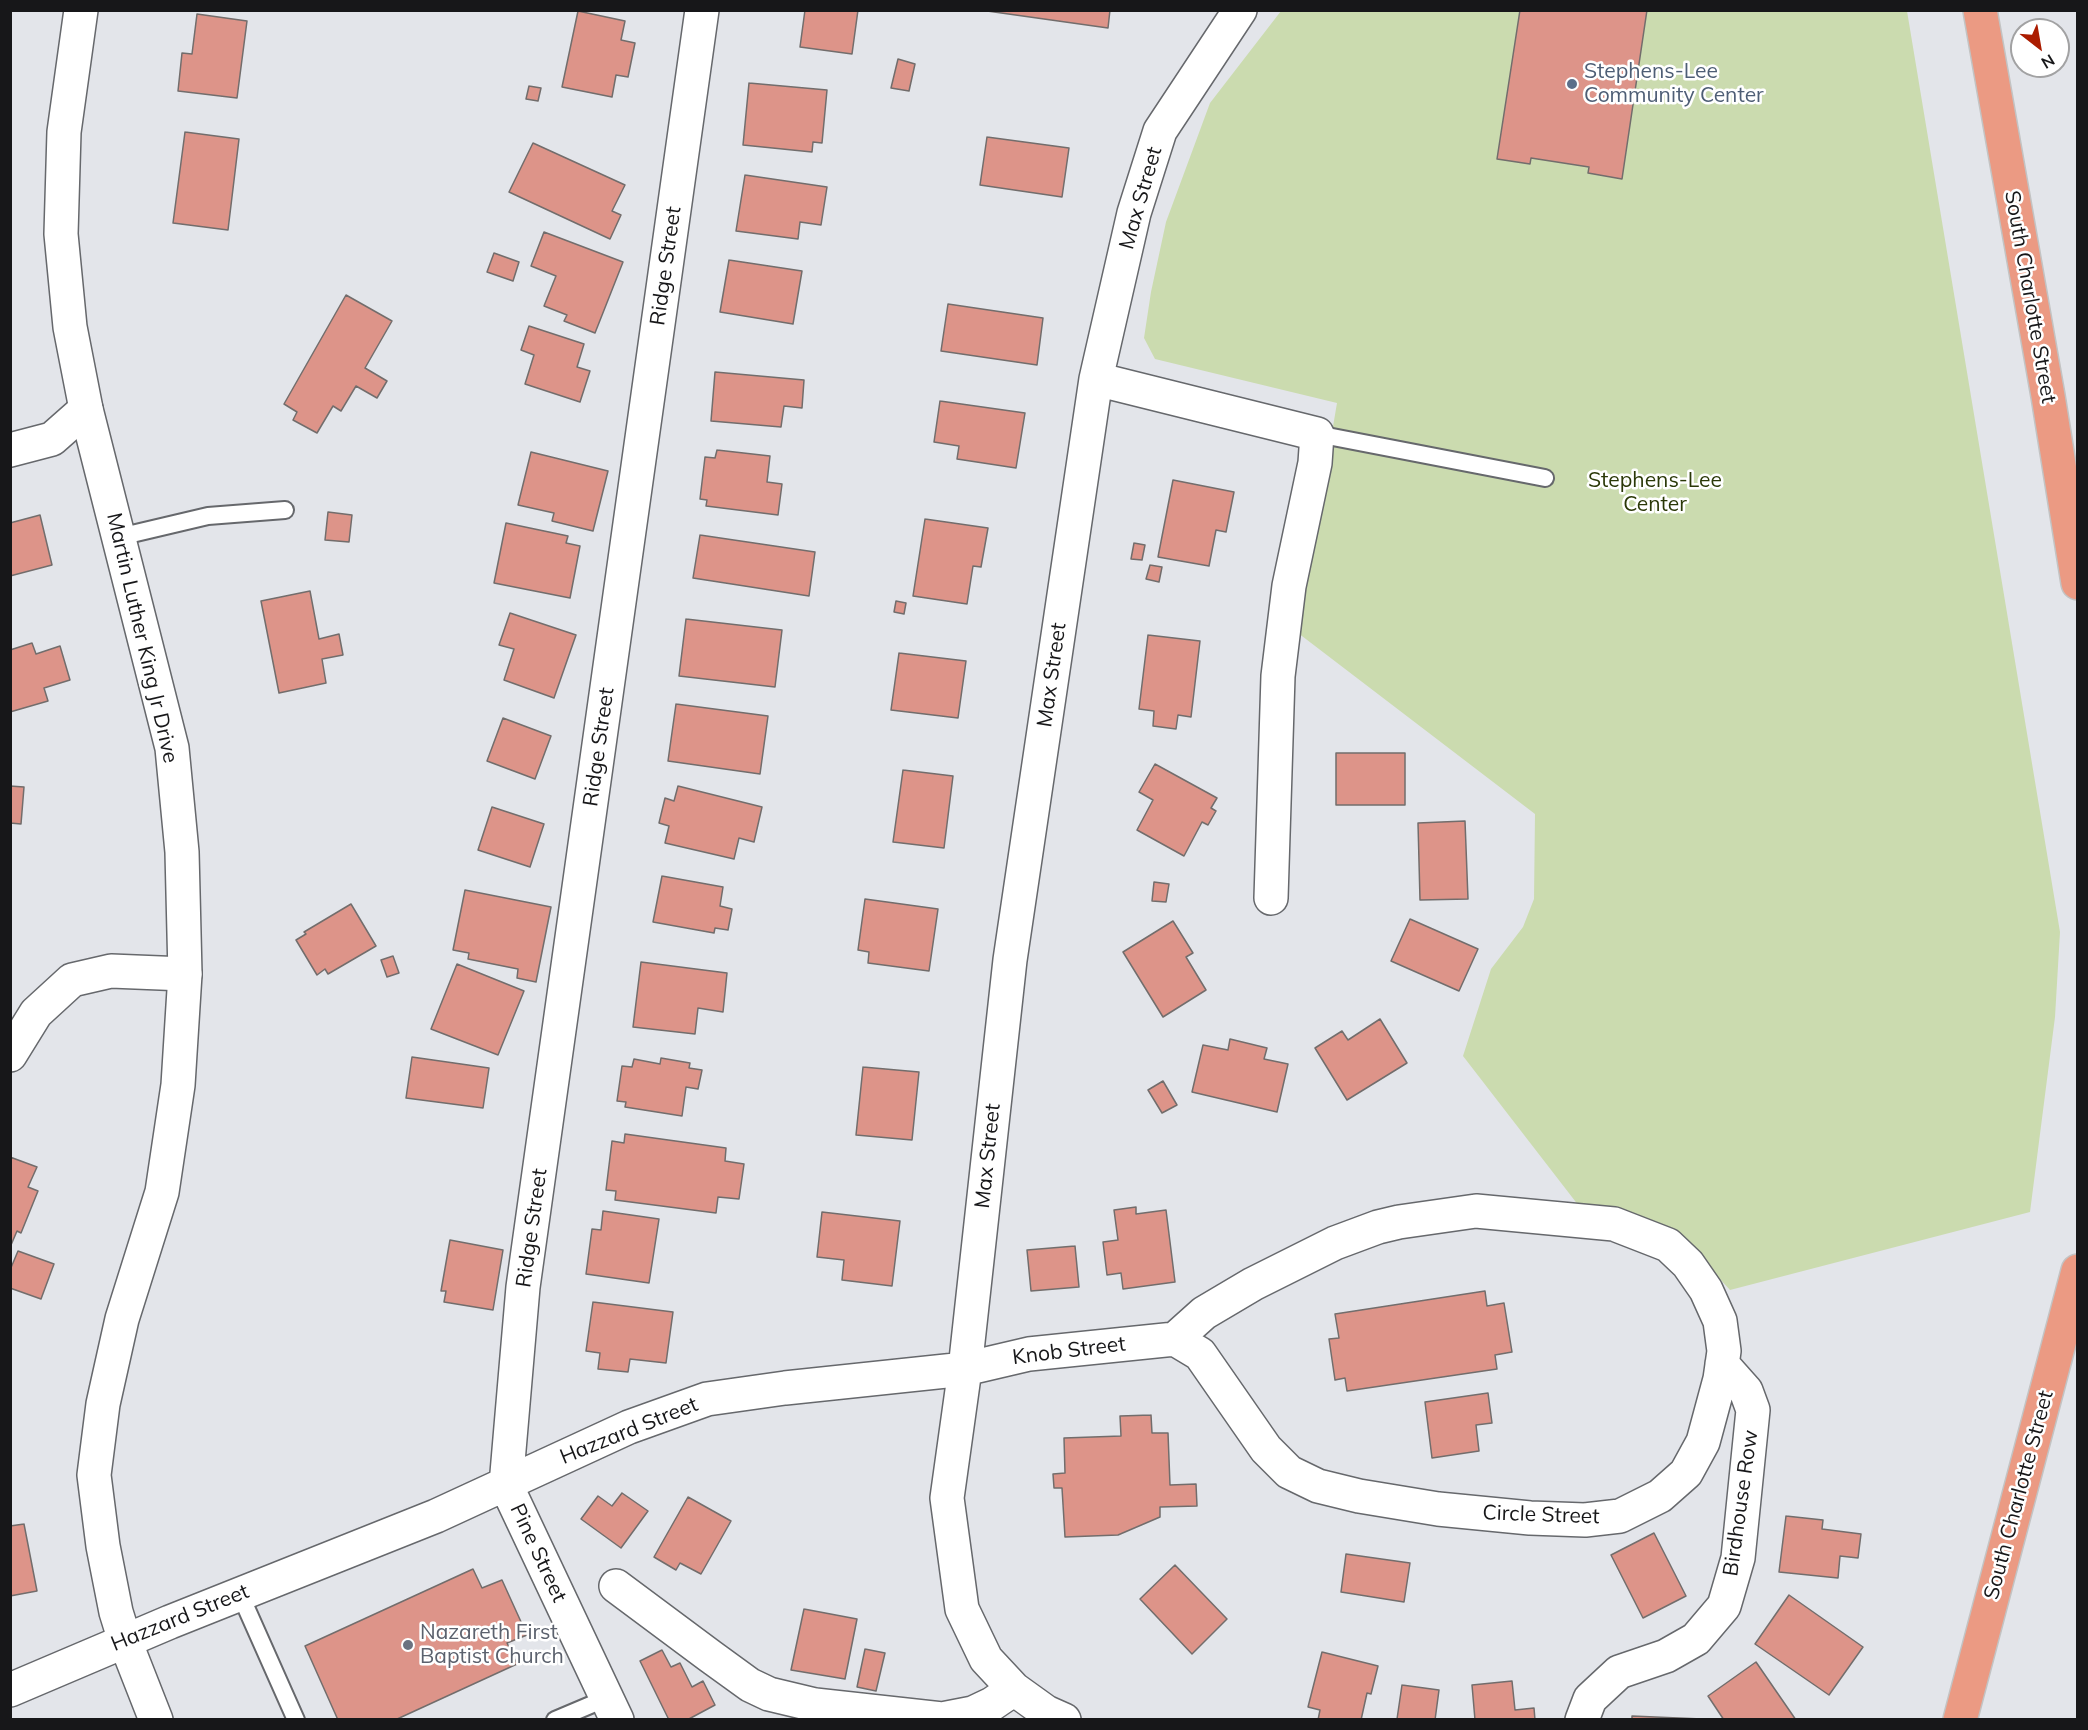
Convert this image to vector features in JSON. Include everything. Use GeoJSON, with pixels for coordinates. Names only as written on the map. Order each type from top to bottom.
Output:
{"type":"FeatureCollection","features":[{"type":"Feature","properties":{"kind":"main road","name":"South Charlotte Street"},"geometry":{"type":"LineString","coordinates":[[1980,10],[2048,396],[2078,583]]}},
{"type":"Feature","properties":{"kind":"main road","name":"South Charlotte Street"},"geometry":{"type":"LineString","coordinates":[[1960,1719],[2078,1270]]}},
{"type":"Feature","properties":{"kind":"street","name":"Martin Luther King Jr Drive"},"geometry":{"type":"LineString","coordinates":[[81,10],[64,132],[61,234],[69,327],[86,409],[172,748],[182,852],[185,974],[178,1085],[162,1192],[122,1319],[103,1404],[94,1475],[103,1546],[116,1612],[156,1719]]}},
{"type":"Feature","properties":{"kind":"street","name":"Ridge Street"},"geometry":{"type":"LineString","coordinates":[[506,1485],[523,1287],[702,10]]}},
{"type":"Feature","properties":{"kind":"street","name":"Max Street"},"geometry":{"type":"LineString","coordinates":[[964,1369],[1010,960],[1096,379],[1134,213],[1161,131],[1240,10]]}},
{"type":"Feature","properties":{"kind":"street"},"geometry":{"type":"LineString","coordinates":[[1096,379],[1317,434],[1315,463],[1289,586],[1278,676],[1271,898]]}},
{"type":"Feature","properties":{"kind":"street"},"geometry":{"type":"LineString","coordinates":[[10,450],[52,439],[86,409]]}},
{"type":"Feature","properties":{"kind":"street"},"geometry":{"type":"LineString","coordinates":[[10,1054],[36,1013],[72,980],[111,971],[185,974]]}},
{"type":"Feature","properties":{"kind":"street","name":"Circle Street"},"geometry":{"type":"LineString","coordinates":[[1476,1211],[1614,1224],[1668,1245],[1689,1264],[1706,1290],[1720,1321],[1724,1351],[1720,1379],[1703,1442],[1686,1473],[1660,1496],[1620,1516],[1585,1520],[1530,1518],[1438,1509],[1359,1496],[1318,1486],[1289,1472],[1266,1449],[1200,1354],[1175,1339],[1204,1313],[1253,1284],[1335,1243],[1378,1227],[1400,1222],[1476,1211]]}},
{"type":"Feature","properties":{"kind":"street","name":"Knob Street"},"geometry":{"type":"LineString","coordinates":[[964,1369],[1029,1354],[1175,1339]]}},
{"type":"Feature","properties":{"kind":"street","name":"Birdhouse Row"},"geometry":{"type":"LineString","coordinates":[[1582,1719],[1590,1700],[1619,1672],[1666,1656],[1696,1639],[1724,1605],[1738,1558],[1753,1410],[1746,1391],[1722,1364]]}},
{"type":"Feature","properties":{"kind":"street"},"geometry":{"type":"LineString","coordinates":[[964,1369],[947,1497],[962,1609],[986,1659],[1014,1689],[1046,1712],[1064,1719]]}},
{"type":"Feature","properties":{"kind":"street","name":"Hazzard Street"},"geometry":{"type":"LineString","coordinates":[[10,1690],[240,1594],[436,1516],[629,1427],[707,1399],[785,1388],[964,1369]]}},
{"type":"Feature","properties":{"kind":"street","name":"Pine Street"},"geometry":{"type":"LineString","coordinates":[[506,1485],[612,1709]]}},
{"type":"Feature","properties":{"kind":"street"},"geometry":{"type":"LineString","coordinates":[[616,1586],[750,1685],[780,1696],[815,1705],[942,1719],[973,1713],[992,1704],[1014,1689]]}},
{"type":"Feature","properties":{"kind":"lane"},"geometry":{"type":"LineString","coordinates":[[1317,434],[1545,478]]}},
{"type":"Feature","properties":{"kind":"lane"},"geometry":{"type":"LineString","coordinates":[[119,537],[208,516],[285,510]]}},
{"type":"Feature","properties":{"kind":"lane"},"geometry":{"type":"LineString","coordinates":[[240,1594],[296,1719]]}},
{"type":"Feature","properties":{"kind":"lane"},"geometry":{"type":"LineString","coordinates":[[555,1719],[612,1709]]}},
{"type":"Feature","properties":{"kind":"green space","name":"Stephens-Lee Center"},"geometry":{"type":"Polygon","coordinates":[[[1281,11],[1907,11],[2060,932],[2055,1017],[2030,1212],[1730,1290],[1684,1240],[1636,1214],[1582,1210],[1463,1056],[1491,969],[1523,927],[1534,899],[1535,814],[1298,633],[1337,403],[1155,359],[1144,338],[1166,222],[1210,103],[1281,11]]]}},
{"type":"Feature","properties":{"kind":"building"},"geometry":{"type":"Polygon","coordinates":[[[805,10],[858,10],[852,54],[800,47],[805,10]]]}},
{"type":"Feature","properties":{"kind":"building"},"geometry":{"type":"Polygon","coordinates":[[[980,10],[1110,10],[1108,28],[980,10]]]}},
{"type":"Feature","properties":{"kind":"building","name":"Stephens-Lee Community Center"},"geometry":{"type":"Polygon","coordinates":[[[1520,10],[1647,10],[1622,179],[1588,173],[1589,167],[1531,158],[1530,164],[1497,159],[1520,10]]]}},
{"type":"Feature","properties":{"kind":"building"},"geometry":{"type":"Polygon","coordinates":[[[578,11],[625,21],[621,40],[635,43],[628,77],[616,75],[612,97],[562,87],[578,11]]]}},
{"type":"Feature","properties":{"kind":"building"},"geometry":{"type":"Polygon","coordinates":[[[197,14],[247,21],[237,98],[178,91],[182,53],[192,54],[197,14]]]}},
{"type":"Feature","properties":{"kind":"building"},"geometry":{"type":"Polygon","coordinates":[[[898,59],[915,64],[909,91],[891,88],[898,59]]]}},
{"type":"Feature","properties":{"kind":"building"},"geometry":{"type":"Polygon","coordinates":[[[749,83],[827,90],[822,143],[813,142],[812,152],[743,145],[749,83]]]}},
{"type":"Feature","properties":{"kind":"building"},"geometry":{"type":"Polygon","coordinates":[[[529,86],[541,88],[538,101],[526,99],[529,86]]]}},
{"type":"Feature","properties":{"kind":"building"},"geometry":{"type":"Polygon","coordinates":[[[185,132],[239,139],[228,230],[173,223],[185,132]]]}},
{"type":"Feature","properties":{"kind":"building"},"geometry":{"type":"Polygon","coordinates":[[[987,137],[1069,148],[1062,197],[980,185],[987,137]]]}},
{"type":"Feature","properties":{"kind":"building"},"geometry":{"type":"Polygon","coordinates":[[[533,143],[625,185],[612,211],[621,215],[610,239],[509,192],[533,143]]]}},
{"type":"Feature","properties":{"kind":"building"},"geometry":{"type":"Polygon","coordinates":[[[745,175],[827,187],[821,225],[800,222],[798,239],[736,231],[745,175]]]}},
{"type":"Feature","properties":{"kind":"building"},"geometry":{"type":"Polygon","coordinates":[[[544,232],[623,262],[595,333],[564,321],[567,315],[544,306],[556,276],[531,266],[544,232]]]}},
{"type":"Feature","properties":{"kind":"building"},"geometry":{"type":"Polygon","coordinates":[[[494,253],[519,262],[513,281],[487,272],[494,253]]]}},
{"type":"Feature","properties":{"kind":"building"},"geometry":{"type":"Polygon","coordinates":[[[729,260],[802,271],[793,324],[720,312],[729,260]]]}},
{"type":"Feature","properties":{"kind":"building"},"geometry":{"type":"Polygon","coordinates":[[[346,295],[392,321],[365,368],[387,381],[377,398],[356,386],[341,411],[333,406],[317,433],[293,420],[297,412],[284,404],[346,295]]]}},
{"type":"Feature","properties":{"kind":"building"},"geometry":{"type":"Polygon","coordinates":[[[948,304],[1043,318],[1037,365],[941,351],[948,304]]]}},
{"type":"Feature","properties":{"kind":"building"},"geometry":{"type":"Polygon","coordinates":[[[529,326],[584,344],[577,367],[590,371],[580,402],[525,384],[534,355],[521,350],[529,326]]]}},
{"type":"Feature","properties":{"kind":"building"},"geometry":{"type":"Polygon","coordinates":[[[715,372],[804,380],[802,408],[784,406],[781,427],[711,421],[715,372]]]}},
{"type":"Feature","properties":{"kind":"building"},"geometry":{"type":"Polygon","coordinates":[[[940,401],[1025,413],[1016,468],[957,459],[959,446],[934,442],[940,401]]]}},
{"type":"Feature","properties":{"kind":"building"},"geometry":{"type":"Polygon","coordinates":[[[717,450],[770,456],[767,482],[782,484],[778,515],[706,506],[707,500],[700,499],[705,457],[715,458],[717,450]]]}},
{"type":"Feature","properties":{"kind":"building"},"geometry":{"type":"Polygon","coordinates":[[[531,452],[608,471],[593,531],[552,521],[554,513],[518,505],[531,452]]]}},
{"type":"Feature","properties":{"kind":"building"},"geometry":{"type":"Polygon","coordinates":[[[1173,480],[1234,492],[1226,532],[1216,530],[1209,566],[1158,557],[1173,480]]]}},
{"type":"Feature","properties":{"kind":"building"},"geometry":{"type":"Polygon","coordinates":[[[328,512],[352,515],[349,542],[325,540],[328,512]]]}},
{"type":"Feature","properties":{"kind":"building"},"geometry":{"type":"Polygon","coordinates":[[[40,515],[52,565],[10,576],[10,523],[40,515]]]}},
{"type":"Feature","properties":{"kind":"building"},"geometry":{"type":"Polygon","coordinates":[[[925,519],[988,528],[981,567],[973,566],[967,604],[913,596],[925,519]]]}},
{"type":"Feature","properties":{"kind":"building"},"geometry":{"type":"Polygon","coordinates":[[[506,523],[568,536],[566,543],[580,546],[570,598],[494,583],[506,523]]]}},
{"type":"Feature","properties":{"kind":"building"},"geometry":{"type":"Polygon","coordinates":[[[700,535],[815,552],[809,596],[693,578],[700,535]]]}},
{"type":"Feature","properties":{"kind":"building"},"geometry":{"type":"Polygon","coordinates":[[[1134,543],[1145,545],[1142,560],[1131,559],[1134,543]]]}},
{"type":"Feature","properties":{"kind":"building"},"geometry":{"type":"Polygon","coordinates":[[[1150,565],[1162,567],[1159,582],[1146,579],[1150,565]]]}},
{"type":"Feature","properties":{"kind":"building"},"geometry":{"type":"Polygon","coordinates":[[[310,591],[319,639],[339,634],[343,655],[322,659],[326,683],[279,693],[261,601],[310,591]]]}},
{"type":"Feature","properties":{"kind":"building"},"geometry":{"type":"Polygon","coordinates":[[[896,601],[906,603],[904,614],[894,612],[896,601]]]}},
{"type":"Feature","properties":{"kind":"building"},"geometry":{"type":"Polygon","coordinates":[[[510,613],[576,635],[554,698],[504,680],[514,649],[499,645],[510,613]]]}},
{"type":"Feature","properties":{"kind":"building"},"geometry":{"type":"Polygon","coordinates":[[[686,619],[782,630],[775,687],[679,676],[686,619]]]}},
{"type":"Feature","properties":{"kind":"building"},"geometry":{"type":"Polygon","coordinates":[[[1148,635],[1200,641],[1191,717],[1178,715],[1176,729],[1153,726],[1154,711],[1139,709],[1148,635]]]}},
{"type":"Feature","properties":{"kind":"building"},"geometry":{"type":"Polygon","coordinates":[[[32,643],[36,654],[60,646],[70,680],[44,688],[48,701],[10,712],[10,650],[32,643]]]}},
{"type":"Feature","properties":{"kind":"building"},"geometry":{"type":"Polygon","coordinates":[[[899,653],[966,661],[958,718],[891,710],[899,653]]]}},
{"type":"Feature","properties":{"kind":"building"},"geometry":{"type":"Polygon","coordinates":[[[676,704],[768,716],[760,774],[668,761],[676,704]]]}},
{"type":"Feature","properties":{"kind":"building"},"geometry":{"type":"Polygon","coordinates":[[[503,718],[551,736],[535,779],[487,761],[503,718]]]}},
{"type":"Feature","properties":{"kind":"building"},"geometry":{"type":"Polygon","coordinates":[[[1336,753],[1405,753],[1405,805],[1336,805],[1336,753]]]}},
{"type":"Feature","properties":{"kind":"building"},"geometry":{"type":"Polygon","coordinates":[[[1155,764],[1217,798],[1211,808],[1216,811],[1208,825],[1202,822],[1184,856],[1137,830],[1153,800],[1139,792],[1155,764]]]}},
{"type":"Feature","properties":{"kind":"building"},"geometry":{"type":"Polygon","coordinates":[[[903,770],[953,776],[944,848],[893,842],[903,770]]]}},
{"type":"Feature","properties":{"kind":"building"},"geometry":{"type":"Polygon","coordinates":[[[10,786],[24,787],[21,824],[10,823],[10,786]]]}},
{"type":"Feature","properties":{"kind":"building"},"geometry":{"type":"Polygon","coordinates":[[[678,786],[762,807],[754,842],[739,838],[734,859],[665,843],[669,826],[659,823],[665,798],[674,801],[678,786]]]}},
{"type":"Feature","properties":{"kind":"building"},"geometry":{"type":"Polygon","coordinates":[[[492,807],[544,824],[530,867],[478,850],[492,807]]]}},
{"type":"Feature","properties":{"kind":"building"},"geometry":{"type":"Polygon","coordinates":[[[1465,821],[1468,899],[1420,900],[1418,823],[1465,821]]]}},
{"type":"Feature","properties":{"kind":"building"},"geometry":{"type":"Polygon","coordinates":[[[662,876],[723,887],[720,906],[732,909],[728,930],[715,928],[714,933],[653,922],[662,876]]]}},
{"type":"Feature","properties":{"kind":"building"},"geometry":{"type":"Polygon","coordinates":[[[1154,882],[1169,884],[1166,902],[1152,901],[1154,882]]]}},
{"type":"Feature","properties":{"kind":"building"},"geometry":{"type":"Polygon","coordinates":[[[465,890],[551,907],[536,982],[517,978],[518,969],[468,959],[469,953],[453,950],[465,890]]]}},
{"type":"Feature","properties":{"kind":"building"},"geometry":{"type":"Polygon","coordinates":[[[865,899],[938,909],[929,971],[868,963],[869,952],[858,950],[865,899]]]}},
{"type":"Feature","properties":{"kind":"building"},"geometry":{"type":"Polygon","coordinates":[[[351,904],[376,946],[328,974],[325,969],[317,975],[296,940],[306,934],[304,932],[351,904]]]}},
{"type":"Feature","properties":{"kind":"building"},"geometry":{"type":"Polygon","coordinates":[[[1410,919],[1478,949],[1459,991],[1391,961],[1410,919]]]}},
{"type":"Feature","properties":{"kind":"building"},"geometry":{"type":"Polygon","coordinates":[[[1173,921],[1193,953],[1186,957],[1206,990],[1163,1017],[1123,952],[1173,921]]]}},
{"type":"Feature","properties":{"kind":"building"},"geometry":{"type":"Polygon","coordinates":[[[393,956],[399,973],[387,977],[381,960],[393,956]]]}},
{"type":"Feature","properties":{"kind":"building"},"geometry":{"type":"Polygon","coordinates":[[[641,962],[727,973],[723,1012],[698,1008],[695,1034],[633,1027],[641,962]]]}},
{"type":"Feature","properties":{"kind":"building"},"geometry":{"type":"Polygon","coordinates":[[[457,964],[524,991],[498,1055],[431,1029],[457,964]]]}},
{"type":"Feature","properties":{"kind":"building"},"geometry":{"type":"Polygon","coordinates":[[[1380,1019],[1407,1063],[1347,1100],[1315,1048],[1342,1031],[1348,1040],[1380,1019]]]}},
{"type":"Feature","properties":{"kind":"building"},"geometry":{"type":"Polygon","coordinates":[[[1230,1039],[1267,1048],[1264,1059],[1288,1064],[1277,1112],[1192,1092],[1203,1045],[1228,1050],[1230,1039]]]}},
{"type":"Feature","properties":{"kind":"building"},"geometry":{"type":"Polygon","coordinates":[[[412,1057],[489,1068],[483,1108],[406,1098],[412,1057]]]}},
{"type":"Feature","properties":{"kind":"building"},"geometry":{"type":"Polygon","coordinates":[[[661,1058],[690,1063],[689,1068],[702,1070],[698,1089],[686,1087],[682,1116],[625,1107],[626,1102],[617,1101],[622,1066],[632,1067],[634,1059],[660,1064],[661,1058]]]}},
{"type":"Feature","properties":{"kind":"building"},"geometry":{"type":"Polygon","coordinates":[[[863,1067],[919,1072],[912,1140],[856,1135],[863,1067]]]}},
{"type":"Feature","properties":{"kind":"building"},"geometry":{"type":"Polygon","coordinates":[[[1163,1081],[1177,1105],[1162,1113],[1148,1090],[1163,1081]]]}},
{"type":"Feature","properties":{"kind":"building"},"geometry":{"type":"Polygon","coordinates":[[[625,1134],[726,1148],[725,1161],[744,1164],[739,1199],[718,1197],[716,1213],[615,1200],[616,1191],[606,1190],[612,1141],[624,1143],[625,1134]]]}},
{"type":"Feature","properties":{"kind":"building"},"geometry":{"type":"Polygon","coordinates":[[[10,1157],[37,1167],[28,1187],[38,1191],[21,1233],[17,1231],[11,1245],[10,1157]]]}},
{"type":"Feature","properties":{"kind":"building"},"geometry":{"type":"Polygon","coordinates":[[[1136,1207],[1136,1214],[1166,1210],[1175,1282],[1123,1289],[1121,1273],[1107,1275],[1103,1242],[1118,1240],[1114,1210],[1136,1207]]]}},
{"type":"Feature","properties":{"kind":"building"},"geometry":{"type":"Polygon","coordinates":[[[603,1211],[659,1219],[649,1283],[586,1274],[592,1229],[601,1230],[603,1211]]]}},
{"type":"Feature","properties":{"kind":"building"},"geometry":{"type":"Polygon","coordinates":[[[822,1212],[900,1221],[892,1286],[842,1280],[844,1260],[817,1257],[822,1212]]]}},
{"type":"Feature","properties":{"kind":"building"},"geometry":{"type":"Polygon","coordinates":[[[450,1240],[503,1250],[493,1310],[444,1302],[446,1291],[441,1291],[450,1240]]]}},
{"type":"Feature","properties":{"kind":"building"},"geometry":{"type":"Polygon","coordinates":[[[1075,1246],[1079,1287],[1031,1291],[1027,1250],[1075,1246]]]}},
{"type":"Feature","properties":{"kind":"building"},"geometry":{"type":"Polygon","coordinates":[[[18,1251],[54,1264],[41,1299],[10,1288],[10,1270],[18,1251]]]}},
{"type":"Feature","properties":{"kind":"building"},"geometry":{"type":"Polygon","coordinates":[[[1485,1291],[1487,1306],[1504,1303],[1512,1352],[1495,1355],[1497,1369],[1347,1391],[1345,1378],[1335,1380],[1329,1339],[1339,1338],[1335,1314],[1485,1291]]]}},
{"type":"Feature","properties":{"kind":"building"},"geometry":{"type":"Polygon","coordinates":[[[593,1302],[673,1312],[666,1363],[630,1359],[628,1372],[598,1369],[600,1353],[586,1351],[593,1302]]]}},
{"type":"Feature","properties":{"kind":"building"},"geometry":{"type":"Polygon","coordinates":[[[1488,1393],[1492,1423],[1476,1425],[1479,1451],[1432,1458],[1425,1402],[1488,1393]]]}},
{"type":"Feature","properties":{"kind":"building"},"geometry":{"type":"Polygon","coordinates":[[[1151,1415],[1152,1433],[1168,1433],[1170,1485],[1196,1484],[1197,1506],[1160,1507],[1160,1517],[1118,1535],[1065,1537],[1062,1488],[1054,1488],[1053,1474],[1065,1473],[1064,1438],[1121,1436],[1120,1416],[1151,1415]]]}},
{"type":"Feature","properties":{"kind":"building"},"geometry":{"type":"Polygon","coordinates":[[[622,1493],[648,1511],[621,1548],[581,1519],[598,1496],[612,1506],[622,1493]]]}},
{"type":"Feature","properties":{"kind":"building"},"geometry":{"type":"Polygon","coordinates":[[[688,1497],[731,1521],[701,1574],[680,1563],[676,1570],[654,1557],[688,1497]]]}},
{"type":"Feature","properties":{"kind":"building"},"geometry":{"type":"Polygon","coordinates":[[[1786,1516],[1823,1520],[1822,1529],[1861,1534],[1858,1558],[1840,1556],[1838,1578],[1779,1572],[1786,1516]]]}},
{"type":"Feature","properties":{"kind":"building"},"geometry":{"type":"Polygon","coordinates":[[[24,1524],[37,1591],[10,1596],[10,1526],[24,1524]]]}},
{"type":"Feature","properties":{"kind":"building"},"geometry":{"type":"Polygon","coordinates":[[[1654,1533],[1686,1596],[1643,1618],[1611,1555],[1654,1533]]]}},
{"type":"Feature","properties":{"kind":"building"},"geometry":{"type":"Polygon","coordinates":[[[1346,1554],[1410,1563],[1404,1602],[1341,1592],[1346,1554]]]}},
{"type":"Feature","properties":{"kind":"building"},"geometry":{"type":"Polygon","coordinates":[[[1175,1565],[1227,1619],[1192,1654],[1140,1599],[1175,1565]]]}},
{"type":"Feature","properties":{"kind":"building","name":"Nazareth First Baptist Church"},"geometry":{"type":"Polygon","coordinates":[[[473,1569],[482,1588],[502,1580],[527,1635],[507,1643],[517,1664],[395,1720],[338,1720],[305,1646],[473,1569]]]}},
{"type":"Feature","properties":{"kind":"building"},"geometry":{"type":"Polygon","coordinates":[[[1789,1595],[1863,1647],[1829,1695],[1755,1644],[1789,1595]]]}},
{"type":"Feature","properties":{"kind":"building"},"geometry":{"type":"Polygon","coordinates":[[[804,1609],[857,1619],[845,1679],[791,1670],[804,1609]]]}},
{"type":"Feature","properties":{"kind":"building"},"geometry":{"type":"Polygon","coordinates":[[[865,1649],[885,1653],[876,1691],[857,1687],[865,1649]]]}},
{"type":"Feature","properties":{"kind":"building"},"geometry":{"type":"Polygon","coordinates":[[[662,1650],[671,1667],[680,1663],[692,1687],[703,1681],[715,1705],[687,1720],[669,1720],[640,1661],[662,1650]]]}},
{"type":"Feature","properties":{"kind":"building"},"geometry":{"type":"Polygon","coordinates":[[[1322,1652],[1378,1666],[1371,1694],[1367,1693],[1361,1720],[1318,1720],[1320,1710],[1308,1707],[1322,1652]]]}},
{"type":"Feature","properties":{"kind":"building"},"geometry":{"type":"Polygon","coordinates":[[[1756,1662],[1796,1720],[1724,1720],[1708,1696],[1756,1662]]]}},
{"type":"Feature","properties":{"kind":"building"},"geometry":{"type":"Polygon","coordinates":[[[1512,1681],[1515,1710],[1534,1708],[1535,1720],[1475,1720],[1472,1685],[1512,1681]]]}},
{"type":"Feature","properties":{"kind":"building"},"geometry":{"type":"Polygon","coordinates":[[[1402,1685],[1439,1690],[1435,1720],[1397,1719],[1402,1685]]]}},
{"type":"Feature","properties":{"kind":"building"},"geometry":{"type":"Polygon","coordinates":[[[1632,1716],[1702,1719],[1702,1720],[1632,1720],[1632,1716]]]}},
{"type":"Feature","properties":{"kind":"place","name":"Stephens-Lee Community Center"},"geometry":{"type":"Point","coordinates":[1572,84]}},
{"type":"Feature","properties":{"kind":"place","name":"Nazareth First Baptist Church"},"geometry":{"type":"Point","coordinates":[408,1645]}}]}
